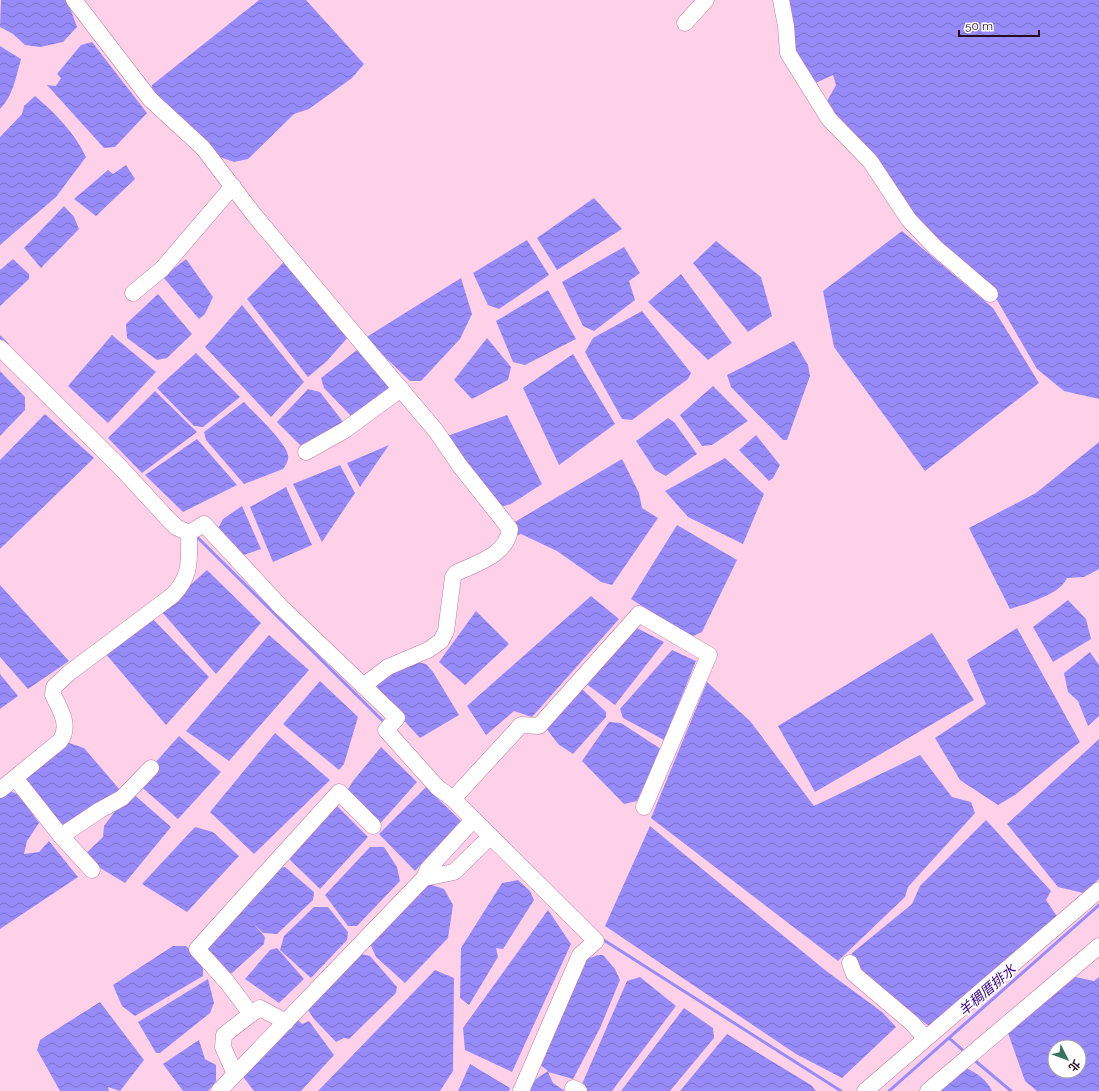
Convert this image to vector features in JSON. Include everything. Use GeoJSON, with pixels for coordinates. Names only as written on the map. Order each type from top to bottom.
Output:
{"type":"FeatureCollection","features":[{"type":"Feature","properties":{"kind":"lane"},"geometry":{"type":"LineString","coordinates":[[74,0],[150,99],[203,148],[255,216],[436,430],[460,466],[499,516],[506,522],[510,529],[506,543],[498,551],[456,573],[453,577],[450,584],[446,631],[441,642],[428,650],[388,667],[364,686]]}},
{"type":"Feature","properties":{"kind":"lane"},"geometry":{"type":"LineString","coordinates":[[684,23],[706,0]]}},
{"type":"Feature","properties":{"kind":"lane"},"geometry":{"type":"LineString","coordinates":[[781,0],[786,26],[788,53],[829,119],[870,161],[909,220],[936,248],[990,294]]}},
{"type":"Feature","properties":{"kind":"lane"},"geometry":{"type":"LineString","coordinates":[[133,293],[162,269],[233,186]]}},
{"type":"Feature","properties":{"kind":"lane"},"geometry":{"type":"LineString","coordinates":[[0,348],[120,467],[176,527],[194,530],[204,524],[281,607],[398,718],[389,727],[437,787],[453,799],[596,941],[580,955],[521,1091]]}},
{"type":"Feature","properties":{"kind":"lane"},"geometry":{"type":"LineString","coordinates":[[306,452],[345,430],[401,389]]}},
{"type":"Feature","properties":{"kind":"lane"},"geometry":{"type":"LineString","coordinates":[[0,790],[65,735],[66,730],[60,710],[53,695],[54,687],[69,673],[173,595],[183,585],[190,564],[194,530]]}},
{"type":"Feature","properties":{"kind":"lane"},"geometry":{"type":"LineString","coordinates":[[453,799],[521,725],[538,726],[639,614],[709,655],[644,807]]}},
{"type":"Feature","properties":{"kind":"lane"},"geometry":{"type":"LineString","coordinates":[[61,836],[100,810],[122,798],[151,768]]}},
{"type":"Feature","properties":{"kind":"lane"},"geometry":{"type":"LineString","coordinates":[[15,778],[61,836],[92,870]]}},
{"type":"Feature","properties":{"kind":"lane"},"geometry":{"type":"LineString","coordinates":[[251,1014],[227,982],[197,949],[339,792],[373,826]]}},
{"type":"Feature","properties":{"kind":"lane"},"geometry":{"type":"LineString","coordinates":[[219,1091],[424,878],[428,869],[473,820]]}},
{"type":"Feature","properties":{"kind":"lane"},"geometry":{"type":"LineString","coordinates":[[424,878],[454,872],[490,837]]}},
{"type":"Feature","properties":{"kind":"lane"},"geometry":{"type":"LineString","coordinates":[[865,1091],[1099,890]]}},
{"type":"Feature","properties":{"kind":"lane"},"geometry":{"type":"LineString","coordinates":[[928,1091],[1099,946]]}},
{"type":"Feature","properties":{"kind":"lane"},"geometry":{"type":"LineString","coordinates":[[850,963],[854,974],[912,1023],[925,1038]]}},
{"type":"Feature","properties":{"kind":"lane"},"geometry":{"type":"LineString","coordinates":[[235,1074],[223,1047],[224,1035],[260,1008],[286,1022]]}},
{"type":"Feature","properties":{"kind":"water"},"geometry":{"type":"Polygon","coordinates":[[[1,0],[65,0],[69,5],[77,27],[63,42],[40,47],[25,45],[13,34],[0,27],[1,0]]]}},
{"type":"Feature","properties":{"kind":"water"},"geometry":{"type":"Polygon","coordinates":[[[259,0],[306,0],[364,64],[352,78],[309,109],[294,114],[248,159],[234,162],[217,156],[150,99],[152,85],[259,0]]]}},
{"type":"Feature","properties":{"kind":"water"},"geometry":{"type":"Polygon","coordinates":[[[781,0],[1099,0],[1099,399],[1064,391],[1037,369],[997,300],[959,272],[822,110],[836,85],[833,75],[807,87],[781,0]]]}},
{"type":"Feature","properties":{"kind":"water"},"geometry":{"type":"Polygon","coordinates":[[[92,42],[147,113],[115,147],[104,148],[47,85],[56,86],[61,78],[57,74],[81,45],[92,42]]]}},
{"type":"Feature","properties":{"kind":"water"},"geometry":{"type":"Polygon","coordinates":[[[0,46],[21,59],[11,92],[0,109],[0,46]]]}},
{"type":"Feature","properties":{"kind":"water"},"geometry":{"type":"Polygon","coordinates":[[[35,96],[64,124],[86,157],[56,197],[0,245],[0,137],[22,114],[24,106],[35,96]]]}},
{"type":"Feature","properties":{"kind":"water"},"geometry":{"type":"Polygon","coordinates":[[[126,165],[135,179],[96,216],[74,199],[108,170],[113,174],[126,165]]]}},
{"type":"Feature","properties":{"kind":"water"},"geometry":{"type":"Polygon","coordinates":[[[594,198],[622,229],[557,270],[537,238],[594,198]]]}},
{"type":"Feature","properties":{"kind":"water"},"geometry":{"type":"Polygon","coordinates":[[[64,206],[74,217],[79,229],[41,268],[24,248],[64,206]]]}},
{"type":"Feature","properties":{"kind":"water"},"geometry":{"type":"Polygon","coordinates":[[[902,231],[993,308],[1039,383],[925,471],[834,347],[823,291],[902,231]]]}},
{"type":"Feature","properties":{"kind":"water"},"geometry":{"type":"Polygon","coordinates":[[[527,240],[549,275],[499,309],[488,305],[473,273],[527,240]]]}},
{"type":"Feature","properties":{"kind":"water"},"geometry":{"type":"Polygon","coordinates":[[[716,241],[761,277],[772,316],[748,332],[693,263],[716,241]]]}},
{"type":"Feature","properties":{"kind":"water"},"geometry":{"type":"Polygon","coordinates":[[[624,247],[640,273],[629,281],[635,300],[594,331],[583,326],[562,282],[624,247]]]}},
{"type":"Feature","properties":{"kind":"water"},"geometry":{"type":"Polygon","coordinates":[[[13,259],[29,274],[29,279],[0,306],[0,270],[13,259]]]}},
{"type":"Feature","properties":{"kind":"water"},"geometry":{"type":"Polygon","coordinates":[[[186,259],[213,297],[205,314],[199,319],[163,277],[186,259]]]}},
{"type":"Feature","properties":{"kind":"water"},"geometry":{"type":"Polygon","coordinates":[[[286,260],[349,336],[327,361],[308,377],[247,299],[286,260]]]}},
{"type":"Feature","properties":{"kind":"water"},"geometry":{"type":"Polygon","coordinates":[[[681,274],[732,343],[708,360],[648,302],[681,274]]]}},
{"type":"Feature","properties":{"kind":"water"},"geometry":{"type":"Polygon","coordinates":[[[461,278],[472,314],[460,339],[421,381],[410,381],[365,338],[461,278]]]}},
{"type":"Feature","properties":{"kind":"water"},"geometry":{"type":"Polygon","coordinates":[[[548,290],[576,339],[525,365],[513,362],[496,321],[548,290]]]}},
{"type":"Feature","properties":{"kind":"water"},"geometry":{"type":"Polygon","coordinates":[[[158,294],[192,334],[167,358],[157,360],[127,338],[126,324],[158,294]]]}},
{"type":"Feature","properties":{"kind":"water"},"geometry":{"type":"Polygon","coordinates":[[[242,305],[304,382],[271,417],[205,347],[242,305]]]}},
{"type":"Feature","properties":{"kind":"water"},"geometry":{"type":"Polygon","coordinates":[[[642,311],[691,373],[688,379],[632,420],[622,419],[585,352],[593,338],[642,311]]]}},
{"type":"Feature","properties":{"kind":"water"},"geometry":{"type":"Polygon","coordinates":[[[112,335],[156,372],[108,423],[68,386],[112,335]]]}},
{"type":"Feature","properties":{"kind":"water"},"geometry":{"type":"Polygon","coordinates":[[[487,338],[511,367],[508,380],[472,399],[454,380],[487,338]]]}},
{"type":"Feature","properties":{"kind":"water"},"geometry":{"type":"Polygon","coordinates":[[[794,341],[808,365],[810,376],[787,440],[783,440],[731,387],[727,375],[794,341]]]}},
{"type":"Feature","properties":{"kind":"water"},"geometry":{"type":"Polygon","coordinates":[[[357,350],[391,389],[351,416],[324,388],[321,378],[357,350]]]}},
{"type":"Feature","properties":{"kind":"water"},"geometry":{"type":"Polygon","coordinates":[[[196,353],[240,397],[203,427],[194,426],[157,388],[196,353]]]}},
{"type":"Feature","properties":{"kind":"water"},"geometry":{"type":"Polygon","coordinates":[[[573,354],[615,424],[559,465],[523,388],[573,354]]]}},
{"type":"Feature","properties":{"kind":"water"},"geometry":{"type":"Polygon","coordinates":[[[0,371],[25,397],[25,410],[0,436],[0,371]]]}},
{"type":"Feature","properties":{"kind":"water"},"geometry":{"type":"Polygon","coordinates":[[[713,386],[748,421],[712,445],[702,446],[680,415],[713,386]]]}},
{"type":"Feature","properties":{"kind":"water"},"geometry":{"type":"Polygon","coordinates":[[[308,389],[320,392],[347,427],[301,446],[277,422],[308,389]]]}},
{"type":"Feature","properties":{"kind":"water"},"geometry":{"type":"Polygon","coordinates":[[[155,391],[197,432],[142,473],[108,438],[155,391]]]}},
{"type":"Feature","properties":{"kind":"water"},"geometry":{"type":"Polygon","coordinates":[[[244,402],[281,442],[286,449],[288,457],[283,469],[244,484],[206,440],[204,432],[244,402]]]}},
{"type":"Feature","properties":{"kind":"water"},"geometry":{"type":"Polygon","coordinates":[[[45,414],[94,458],[0,549],[0,460],[45,414]]]}},
{"type":"Feature","properties":{"kind":"water"},"geometry":{"type":"Polygon","coordinates":[[[507,415],[542,484],[511,504],[492,509],[447,436],[507,415]]]}},
{"type":"Feature","properties":{"kind":"water"},"geometry":{"type":"Polygon","coordinates":[[[668,418],[674,422],[697,454],[666,476],[655,470],[636,441],[668,418]]]}},
{"type":"Feature","properties":{"kind":"water"},"geometry":{"type":"Polygon","coordinates":[[[756,435],[780,465],[773,478],[769,481],[739,450],[756,435]]]}},
{"type":"Feature","properties":{"kind":"water"},"geometry":{"type":"Polygon","coordinates":[[[197,439],[237,485],[183,512],[145,475],[197,439]]]}},
{"type":"Feature","properties":{"kind":"water"},"geometry":{"type":"Polygon","coordinates":[[[1099,442],[1099,569],[1084,577],[1067,578],[1058,589],[1051,594],[1010,609],[969,528],[1036,493],[1099,442]]]}},
{"type":"Feature","properties":{"kind":"water"},"geometry":{"type":"Polygon","coordinates":[[[389,445],[360,487],[347,463],[389,445]]]}},
{"type":"Feature","properties":{"kind":"water"},"geometry":{"type":"Polygon","coordinates":[[[725,458],[764,494],[743,544],[688,517],[665,491],[725,458]]]}},
{"type":"Feature","properties":{"kind":"water"},"geometry":{"type":"Polygon","coordinates":[[[622,459],[639,493],[642,508],[658,518],[612,585],[601,582],[557,551],[521,534],[514,536],[513,523],[622,459]]]}},
{"type":"Feature","properties":{"kind":"water"},"geometry":{"type":"Polygon","coordinates":[[[340,465],[355,493],[322,542],[293,484],[340,465]]]}},
{"type":"Feature","properties":{"kind":"water"},"geometry":{"type":"Polygon","coordinates":[[[286,487],[312,545],[273,562],[250,507],[286,487]]]}},
{"type":"Feature","properties":{"kind":"water"},"geometry":{"type":"Polygon","coordinates":[[[242,506],[261,549],[241,556],[216,532],[223,519],[242,506]]]}},
{"type":"Feature","properties":{"kind":"water"},"geometry":{"type":"Polygon","coordinates":[[[677,525],[737,560],[702,632],[691,637],[631,599],[677,525]]]}},
{"type":"Feature","properties":{"kind":"water"},"geometry":{"type":"Polygon","coordinates":[[[207,570],[261,623],[216,674],[161,611],[207,570]]]}},
{"type":"Feature","properties":{"kind":"water"},"geometry":{"type":"Polygon","coordinates":[[[0,585],[69,661],[28,689],[0,657],[0,585]]]}},
{"type":"Feature","properties":{"kind":"water"},"geometry":{"type":"Polygon","coordinates":[[[591,596],[619,619],[532,717],[514,711],[486,735],[467,706],[591,596]]]}},
{"type":"Feature","properties":{"kind":"water"},"geometry":{"type":"Polygon","coordinates":[[[1068,600],[1086,619],[1091,639],[1053,662],[1033,627],[1068,600]]]}},
{"type":"Feature","properties":{"kind":"water"},"geometry":{"type":"Polygon","coordinates":[[[476,611],[509,644],[465,685],[439,662],[476,611]]]}},
{"type":"Feature","properties":{"kind":"water"},"geometry":{"type":"Polygon","coordinates":[[[148,614],[209,677],[166,725],[105,653],[148,614]]]}},
{"type":"Feature","properties":{"kind":"water"},"geometry":{"type":"Polygon","coordinates":[[[637,628],[664,642],[615,705],[585,683],[637,628]]]}},
{"type":"Feature","properties":{"kind":"water"},"geometry":{"type":"Polygon","coordinates":[[[1017,628],[1080,742],[1015,795],[998,805],[960,780],[935,738],[986,704],[967,660],[1017,628]]]}},
{"type":"Feature","properties":{"kind":"water"},"geometry":{"type":"Polygon","coordinates":[[[932,633],[974,700],[815,792],[778,726],[932,633]]]}},
{"type":"Feature","properties":{"kind":"water"},"geometry":{"type":"Polygon","coordinates":[[[269,635],[309,670],[229,761],[186,731],[269,635]]]}},
{"type":"Feature","properties":{"kind":"water"},"geometry":{"type":"Polygon","coordinates":[[[672,650],[696,661],[664,740],[623,718],[620,709],[672,650]]]}},
{"type":"Feature","properties":{"kind":"water"},"geometry":{"type":"Polygon","coordinates":[[[1090,652],[1099,665],[1099,716],[1088,726],[1078,701],[1068,692],[1064,673],[1090,652]]]}},
{"type":"Feature","properties":{"kind":"water"},"geometry":{"type":"Polygon","coordinates":[[[413,661],[426,664],[433,672],[459,715],[420,738],[376,690],[378,687],[373,681],[413,661]]]}},
{"type":"Feature","properties":{"kind":"water"},"geometry":{"type":"Polygon","coordinates":[[[0,674],[18,696],[0,709],[0,674]]]}},
{"type":"Feature","properties":{"kind":"water"},"geometry":{"type":"Polygon","coordinates":[[[320,681],[358,717],[344,764],[339,770],[283,724],[320,681]]]}},
{"type":"Feature","properties":{"kind":"water"},"geometry":{"type":"Polygon","coordinates":[[[707,682],[750,721],[814,806],[920,755],[952,797],[971,802],[975,813],[908,887],[905,897],[838,961],[651,818],[707,682]]]}},
{"type":"Feature","properties":{"kind":"water"},"geometry":{"type":"Polygon","coordinates":[[[581,688],[606,712],[606,717],[573,754],[558,744],[546,728],[581,688]]]}},
{"type":"Feature","properties":{"kind":"water"},"geometry":{"type":"Polygon","coordinates":[[[609,722],[621,723],[661,749],[637,801],[624,804],[582,761],[609,722]]]}},
{"type":"Feature","properties":{"kind":"water"},"geometry":{"type":"Polygon","coordinates":[[[275,733],[330,780],[254,854],[210,812],[275,733]]]}},
{"type":"Feature","properties":{"kind":"water"},"geometry":{"type":"Polygon","coordinates":[[[179,736],[221,772],[178,819],[137,783],[179,736]]]}},
{"type":"Feature","properties":{"kind":"water"},"geometry":{"type":"Polygon","coordinates":[[[1099,739],[1099,879],[1083,893],[1058,887],[1007,824],[1099,739]]]}},
{"type":"Feature","properties":{"kind":"water"},"geometry":{"type":"Polygon","coordinates":[[[66,742],[84,748],[120,790],[58,828],[21,779],[66,742]]]}},
{"type":"Feature","properties":{"kind":"water"},"geometry":{"type":"Polygon","coordinates":[[[381,747],[417,782],[377,827],[347,791],[353,781],[381,747]]]}},
{"type":"Feature","properties":{"kind":"water"},"geometry":{"type":"Polygon","coordinates":[[[426,787],[461,821],[415,871],[379,834],[426,787]]]}},
{"type":"Feature","properties":{"kind":"water"},"geometry":{"type":"Polygon","coordinates":[[[8,790],[19,795],[39,823],[27,841],[24,854],[39,852],[49,841],[78,877],[0,929],[0,796],[8,790]]]}},
{"type":"Feature","properties":{"kind":"water"},"geometry":{"type":"Polygon","coordinates":[[[130,791],[171,827],[125,883],[82,857],[103,837],[104,826],[130,791]]]}},
{"type":"Feature","properties":{"kind":"water"},"geometry":{"type":"Polygon","coordinates":[[[334,803],[368,837],[320,889],[286,856],[334,803]]]}},
{"type":"Feature","properties":{"kind":"water"},"geometry":{"type":"Polygon","coordinates":[[[986,820],[1051,891],[1046,900],[1058,918],[929,1026],[848,966],[852,953],[912,904],[920,886],[986,820]]]}},
{"type":"Feature","properties":{"kind":"water"},"geometry":{"type":"Polygon","coordinates":[[[650,826],[825,970],[882,1012],[896,1027],[842,1078],[796,1054],[605,926],[650,826]]]}},
{"type":"Feature","properties":{"kind":"water"},"geometry":{"type":"Polygon","coordinates":[[[195,827],[213,832],[239,856],[187,912],[142,884],[195,827]]]}},
{"type":"Feature","properties":{"kind":"water"},"geometry":{"type":"Polygon","coordinates":[[[370,847],[384,847],[397,867],[400,881],[357,926],[348,926],[325,895],[370,847]]]}},
{"type":"Feature","properties":{"kind":"water"},"geometry":{"type":"Polygon","coordinates":[[[285,867],[314,892],[313,900],[277,934],[263,933],[253,923],[265,937],[264,944],[232,973],[226,974],[204,951],[273,869],[285,867]]]}},
{"type":"Feature","properties":{"kind":"water"},"geometry":{"type":"Polygon","coordinates":[[[518,880],[530,891],[534,900],[503,949],[496,948],[498,957],[469,1005],[460,998],[461,948],[502,883],[518,880]]]}},
{"type":"Feature","properties":{"kind":"water"},"geometry":{"type":"Polygon","coordinates":[[[423,882],[444,889],[453,905],[448,938],[405,983],[376,957],[368,939],[423,882]]]}},
{"type":"Feature","properties":{"kind":"water"},"geometry":{"type":"Polygon","coordinates":[[[314,907],[328,907],[348,932],[347,940],[311,978],[280,950],[284,936],[314,907]]]}},
{"type":"Feature","properties":{"kind":"water"},"geometry":{"type":"Polygon","coordinates":[[[548,910],[571,944],[512,1072],[465,1050],[463,1028],[548,910]]]}},
{"type":"Feature","properties":{"kind":"water"},"geometry":{"type":"Polygon","coordinates":[[[173,946],[186,946],[203,965],[203,976],[135,1016],[122,1006],[113,985],[173,946]]]}},
{"type":"Feature","properties":{"kind":"water"},"geometry":{"type":"Polygon","coordinates":[[[277,948],[304,979],[279,1003],[245,979],[270,950],[277,948]]]}},
{"type":"Feature","properties":{"kind":"water"},"geometry":{"type":"Polygon","coordinates":[[[357,953],[370,956],[397,987],[396,993],[349,1039],[344,1038],[336,1042],[314,1019],[306,1007],[357,953]]]}},
{"type":"Feature","properties":{"kind":"water"},"geometry":{"type":"Polygon","coordinates":[[[598,955],[603,955],[615,969],[620,980],[600,1028],[573,1079],[548,1072],[553,1083],[565,1091],[529,1091],[536,1079],[548,1071],[539,1064],[587,959],[598,955]]]}},
{"type":"Feature","properties":{"kind":"water"},"geometry":{"type":"Polygon","coordinates":[[[435,970],[454,978],[453,1071],[440,1091],[318,1091],[435,970]]]}},
{"type":"Feature","properties":{"kind":"water"},"geometry":{"type":"Polygon","coordinates":[[[1071,976],[1094,981],[1099,977],[1099,1091],[1037,1091],[1025,1081],[1008,1033],[1071,976]]]}},
{"type":"Feature","properties":{"kind":"water"},"geometry":{"type":"Polygon","coordinates":[[[640,977],[676,1006],[612,1091],[586,1091],[582,1084],[627,981],[640,977]]]}},
{"type":"Feature","properties":{"kind":"water"},"geometry":{"type":"Polygon","coordinates":[[[208,979],[214,1003],[210,1013],[160,1053],[156,1053],[138,1022],[208,979]]]}},
{"type":"Feature","properties":{"kind":"water"},"geometry":{"type":"Polygon","coordinates":[[[100,1002],[144,1060],[120,1091],[108,1087],[109,1091],[60,1091],[37,1050],[40,1040],[100,1002]]]}},
{"type":"Feature","properties":{"kind":"water"},"geometry":{"type":"Polygon","coordinates":[[[684,1008],[713,1028],[714,1038],[670,1091],[621,1091],[684,1008]]]}},
{"type":"Feature","properties":{"kind":"water"},"geometry":{"type":"Polygon","coordinates":[[[296,1018],[302,1024],[309,1021],[334,1055],[301,1091],[254,1091],[244,1078],[244,1069],[296,1018]]]}},
{"type":"Feature","properties":{"kind":"water"},"geometry":{"type":"Polygon","coordinates":[[[727,1034],[811,1085],[816,1091],[680,1091],[727,1034]]]}},
{"type":"Feature","properties":{"kind":"water"},"geometry":{"type":"Polygon","coordinates":[[[199,1040],[205,1059],[216,1065],[216,1081],[208,1091],[183,1091],[163,1064],[199,1040]]]}},
{"type":"Feature","properties":{"kind":"water"},"geometry":{"type":"Polygon","coordinates":[[[470,1064],[510,1088],[509,1091],[458,1091],[470,1064]]]}},
{"type":"Feature","properties":{"kind":"water"},"geometry":{"type":"Polygon","coordinates":[[[966,1068],[981,1077],[992,1091],[939,1091],[966,1068]]]}},
{"type":"Feature","properties":{"kind":"waterway"},"geometry":{"type":"LineString","coordinates":[[0,337],[7,344]]}},
{"type":"Feature","properties":{"kind":"waterway"},"geometry":{"type":"LineString","coordinates":[[195,535],[386,724]]}},
{"type":"Feature","properties":{"kind":"waterway","name":"羊稠厝排水"},"geometry":{"type":"LineString","coordinates":[[889,1091],[1099,905]]}},
{"type":"Feature","properties":{"kind":"waterway"},"geometry":{"type":"LineString","coordinates":[[602,939],[841,1091]]}},
{"type":"Feature","properties":{"kind":"waterway"},"geometry":{"type":"LineString","coordinates":[[949,1038],[966,1053]]}},
{"type":"Feature","properties":{"kind":"waterway"},"geometry":{"type":"LineString","coordinates":[[973,1059],[1011,1091]]}}]}
